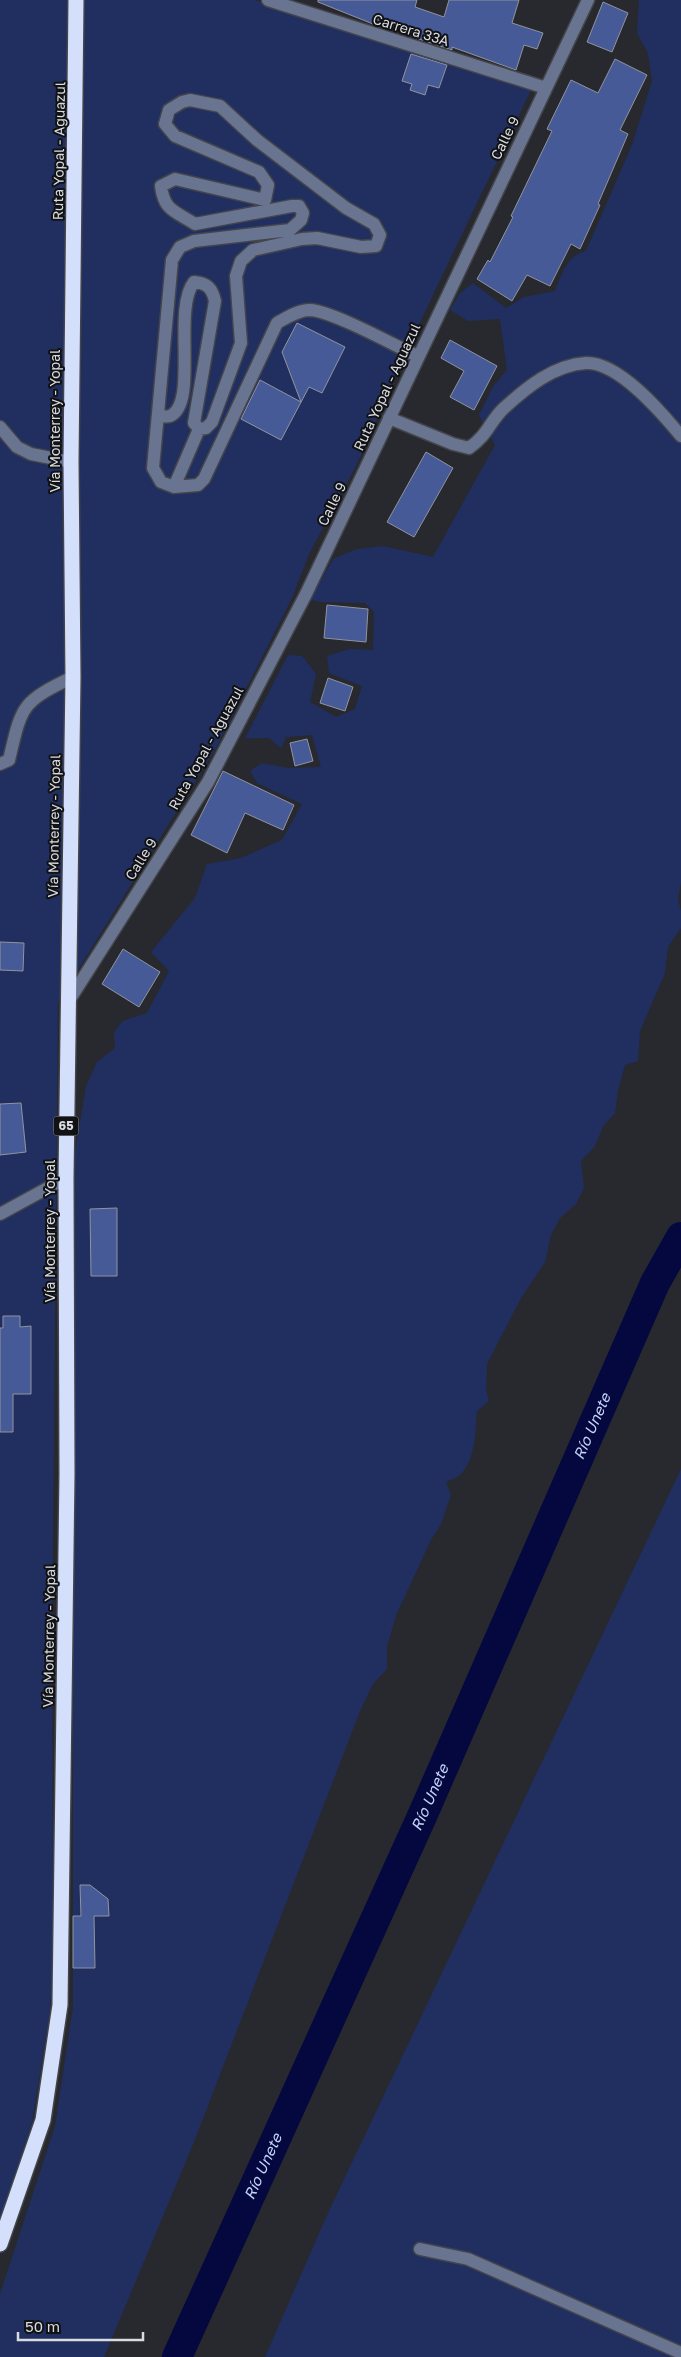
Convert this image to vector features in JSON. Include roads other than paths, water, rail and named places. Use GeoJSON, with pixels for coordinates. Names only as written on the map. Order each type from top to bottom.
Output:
{"type":"FeatureCollection","features":[{"type":"Feature","properties":{"kind":"highway","name":"Vía Monterrey - Yopal"},"geometry":{"type":"LineString","coordinates":[[0,2244],[43,2120],[60,2005],[67,1474],[66,1178],[68,1002]]}},
{"type":"Feature","properties":{"kind":"street","name":"Ruta Yopal - Aguazul"},"geometry":{"type":"LineString","coordinates":[[68,1002],[76,0]]}},
{"type":"Feature","properties":{"kind":"street","name":"Carrera 33A"},"geometry":{"type":"LineString","coordinates":[[268,0],[546,88]]}},
{"type":"Feature","properties":{"kind":"street","name":"Ruta Yopal - Aguazul"},"geometry":{"type":"LineString","coordinates":[[68,1002],[208,782],[306,594],[587,0]]}},
{"type":"Feature","properties":{"kind":"street"},"geometry":{"type":"LineString","coordinates":[[199,429],[206,428],[212,422],[241,343],[236,276],[241,261],[253,250],[302,239],[317,238],[361,247],[376,246],[380,235],[374,224],[346,208],[257,140],[220,106],[190,100],[182,102],[169,110],[165,124],[175,136],[259,172],[268,185],[265,200],[175,179],[161,186],[162,200],[166,206],[195,224],[292,206],[299,206],[303,213],[301,220],[290,230],[194,241],[180,247],[172,260],[153,468],[160,482],[174,487],[198,485],[204,479],[277,323],[291,315],[308,310],[326,313],[417,356]]}},
{"type":"Feature","properties":{"kind":"street"},"geometry":{"type":"LineString","coordinates":[[158,416],[169,416],[175,412],[184,390],[185,304],[189,289],[194,282],[203,283],[209,287],[215,301],[194,423],[199,429]]}},
{"type":"Feature","properties":{"kind":"street"},"geometry":{"type":"LineString","coordinates":[[389,418],[453,444],[470,448],[482,439],[502,409],[532,384],[557,369],[588,363],[609,370],[632,384],[656,407],[681,436]]}},
{"type":"Feature","properties":{"kind":"street"},"geometry":{"type":"LineString","coordinates":[[0,427],[17,447],[31,454],[71,462]]}},
{"type":"Feature","properties":{"kind":"street"},"geometry":{"type":"LineString","coordinates":[[174,487],[199,429]]}},
{"type":"Feature","properties":{"kind":"street"},"geometry":{"type":"LineString","coordinates":[[0,764],[9,760],[19,716],[28,704],[39,693],[72,677]]}},
{"type":"Feature","properties":{"kind":"street"},"geometry":{"type":"LineString","coordinates":[[0,1214],[66,1178]]}},
{"type":"Feature","properties":{"kind":"street"},"geometry":{"type":"LineString","coordinates":[[420,2248],[468,2259],[681,2353]]}},
{"type":"Feature","properties":{"kind":"waterway","name":"Río Unete"},"geometry":{"type":"LineString","coordinates":[[177,2357],[423,1814],[655,1283],[681,1237]]}}]}
